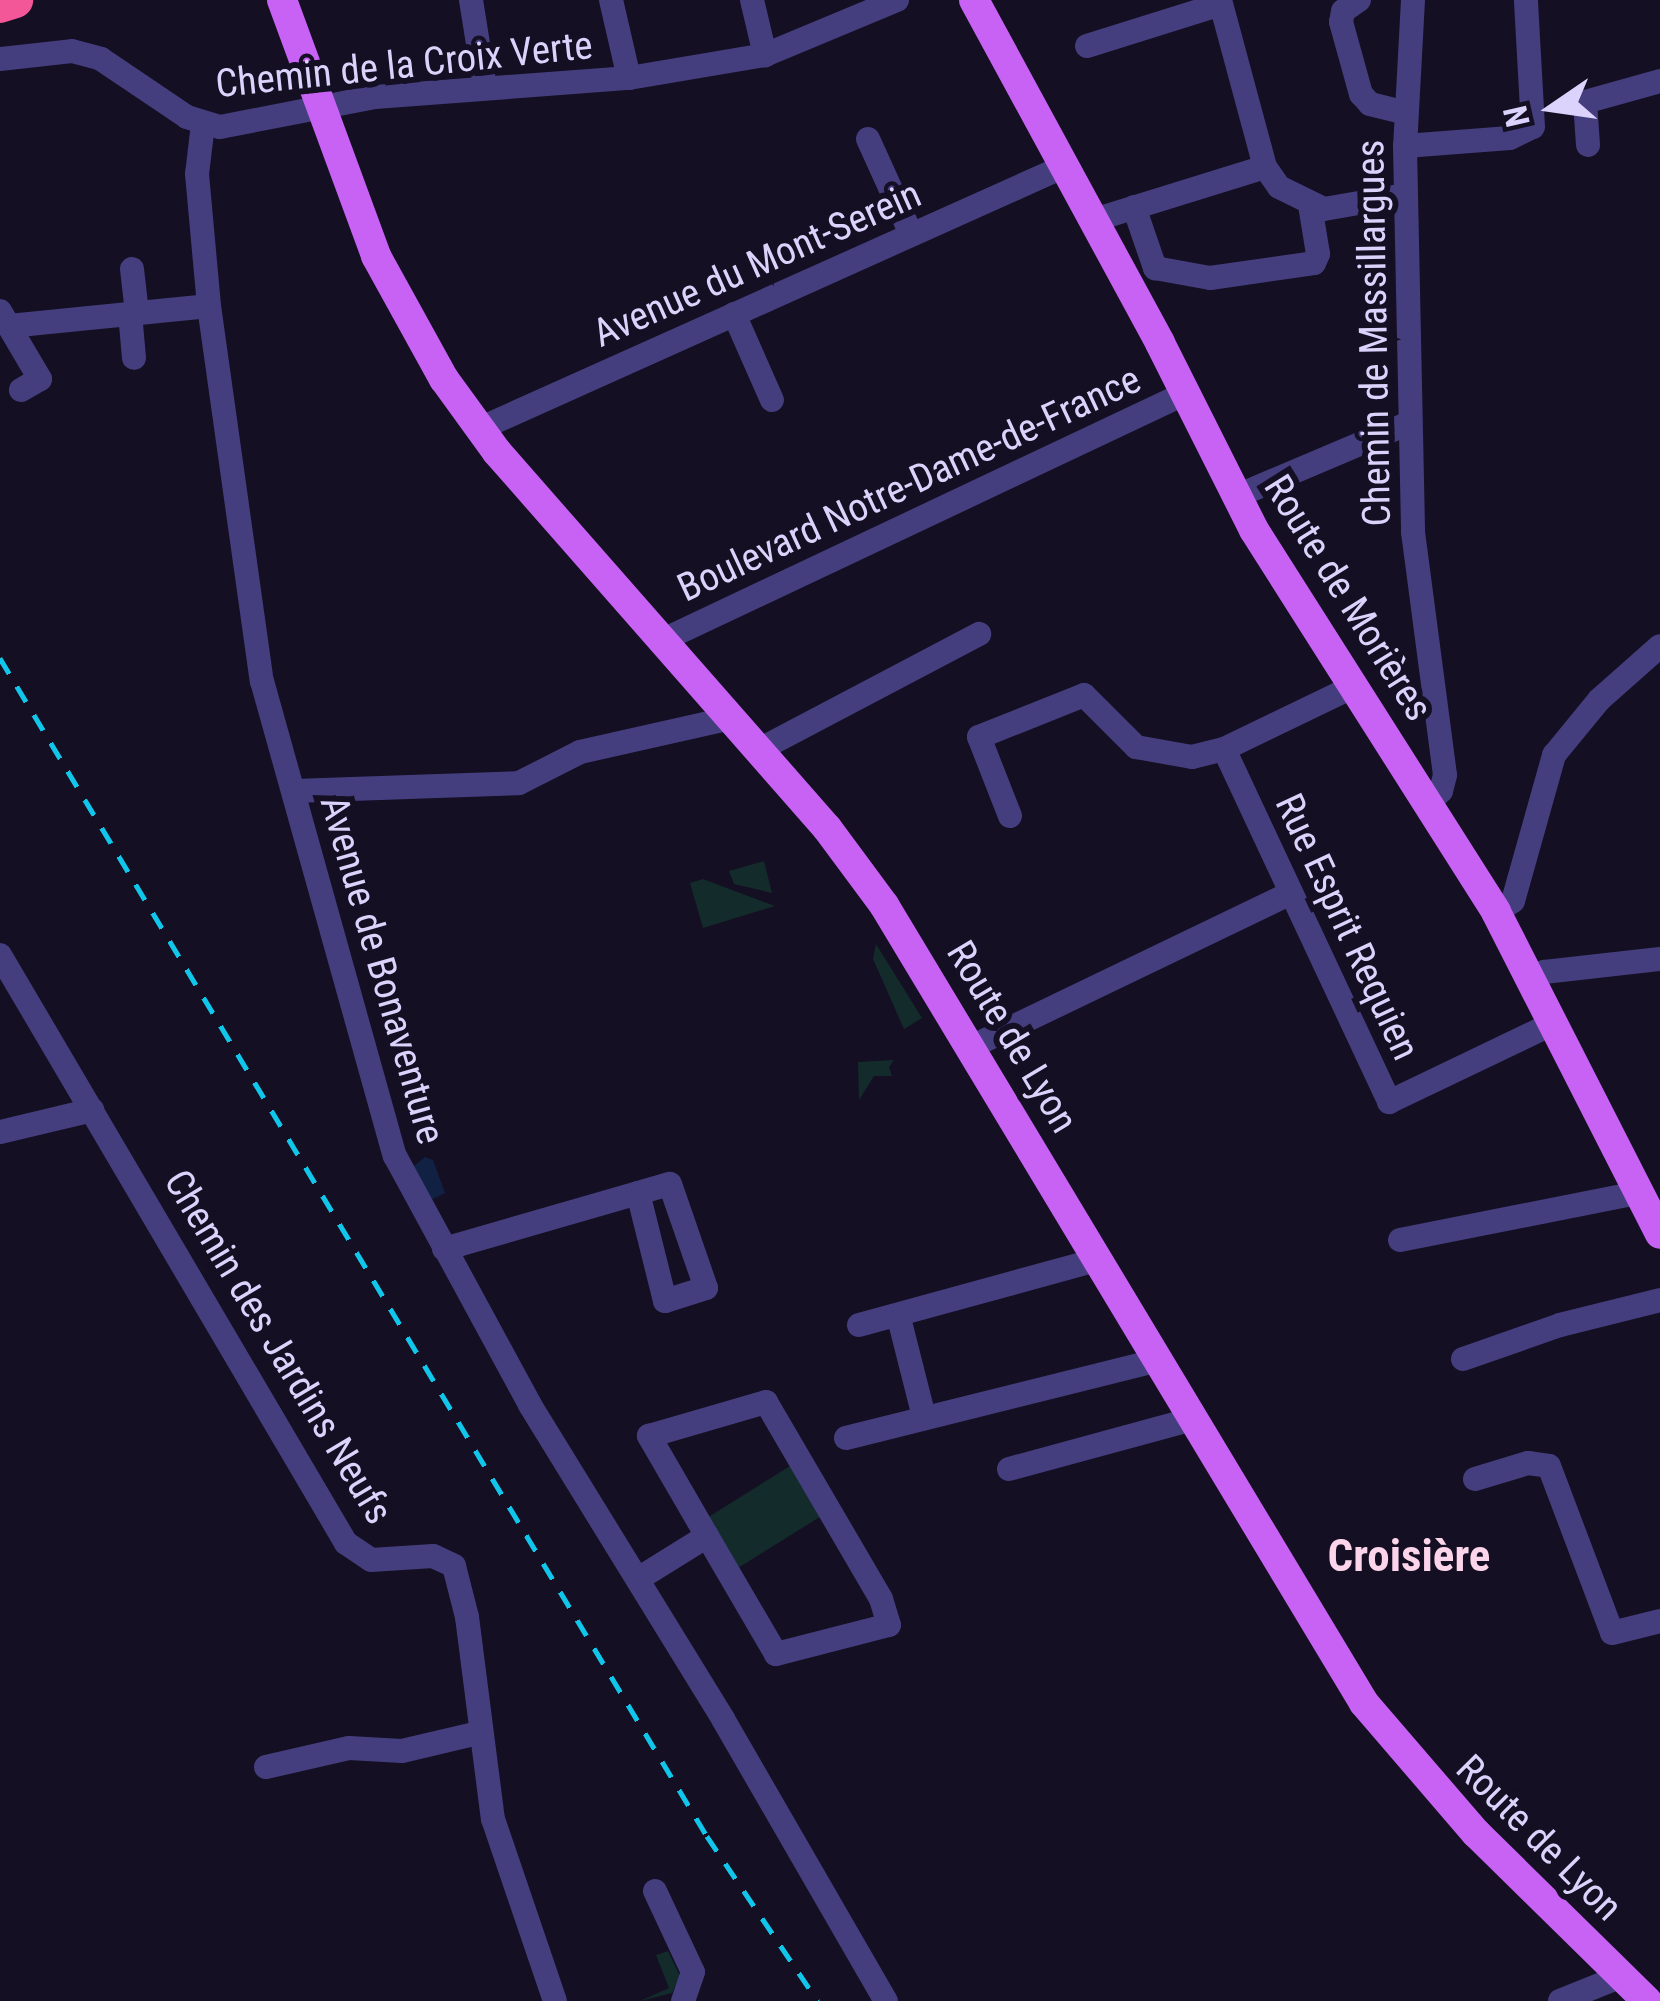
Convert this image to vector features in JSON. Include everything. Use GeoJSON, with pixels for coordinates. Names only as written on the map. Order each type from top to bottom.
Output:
{"type":"FeatureCollection","features":[{"type":"Feature","properties":{"kind":"highway"},"geometry":{"type":"LineString","coordinates":[[0,5],[14,0]]}},
{"type":"Feature","properties":{"kind":"main road","name":"Route de Lyon"},"geometry":{"type":"LineString","coordinates":[[282,0],[392,290],[479,430],[855,864],[973,1046],[1323,1640],[1384,1730],[1476,1833],[1647,2001]]}},
{"type":"Feature","properties":{"kind":"main road","name":"Route de Morières"},"geometry":{"type":"LineString","coordinates":[[974,0],[1237,496],[1496,912],[1660,1234]]}},
{"type":"Feature","properties":{"kind":"street"},"geometry":{"type":"LineString","coordinates":[[471,0],[485,87]]}},
{"type":"Feature","properties":{"kind":"street"},"geometry":{"type":"LineString","coordinates":[[611,0],[628,78]]}},
{"type":"Feature","properties":{"kind":"street"},"geometry":{"type":"LineString","coordinates":[[752,0],[765,55]]}},
{"type":"Feature","properties":{"kind":"street","name":"Chemin de la Croix Verte"},"geometry":{"type":"LineString","coordinates":[[0,59],[72,51],[101,59],[203,124],[239,125],[322,107],[485,87],[628,78],[765,55],[872,6],[897,0]]}},
{"type":"Feature","properties":{"kind":"street"},"geometry":{"type":"LineString","coordinates":[[1359,0],[1342,11],[1341,22],[1361,94],[1370,104],[1406,112]]}},
{"type":"Feature","properties":{"kind":"street","name":"Chemin de Massillargues"},"geometry":{"type":"LineString","coordinates":[[1413,0],[1405,146],[1413,532],[1445,775],[1441,791],[1430,801]]}},
{"type":"Feature","properties":{"kind":"street"},"geometry":{"type":"LineString","coordinates":[[1405,146],[1510,138],[1533,127],[1526,0]]}},
{"type":"Feature","properties":{"kind":"street"},"geometry":{"type":"LineString","coordinates":[[1087,46],[1219,3],[1264,167],[1279,187],[1324,209],[1405,195]]}},
{"type":"Feature","properties":{"kind":"street"},"geometry":{"type":"LineString","coordinates":[[1588,145],[1585,103],[1660,81]]}},
{"type":"Feature","properties":{"kind":"street","name":"Avenue de Bonaventure"},"geometry":{"type":"LineString","coordinates":[[203,124],[197,174],[209,306],[262,681],[395,1156],[530,1405],[886,2001]]}},
{"type":"Feature","properties":{"kind":"street"},"geometry":{"type":"LineString","coordinates":[[868,139],[911,234]]}},
{"type":"Feature","properties":{"kind":"street","name":"Avenue du Mont-Serein"},"geometry":{"type":"LineString","coordinates":[[479,430],[1065,166]]}},
{"type":"Feature","properties":{"kind":"street"},"geometry":{"type":"LineString","coordinates":[[1094,220],[1264,167]]}},
{"type":"Feature","properties":{"kind":"street"},"geometry":{"type":"LineString","coordinates":[[1134,207],[1155,268],[1210,278],[1314,263],[1318,254],[1310,205]]}},
{"type":"Feature","properties":{"kind":"street"},"geometry":{"type":"LineString","coordinates":[[132,269],[134,358]]}},
{"type":"Feature","properties":{"kind":"street"},"geometry":{"type":"LineString","coordinates":[[21,390],[40,379],[8,335],[134,313],[209,306]]}},
{"type":"Feature","properties":{"kind":"street"},"geometry":{"type":"LineString","coordinates":[[734,314],[772,400]]}},
{"type":"Feature","properties":{"kind":"street","name":"Boulevard Notre-Dame-de-France"},"geometry":{"type":"LineString","coordinates":[[663,640],[1186,393]]}},
{"type":"Feature","properties":{"kind":"street"},"geometry":{"type":"LineString","coordinates":[[1237,496],[1409,423]]}},
{"type":"Feature","properties":{"kind":"street"},"geometry":{"type":"LineString","coordinates":[[759,750],[979,634]]}},
{"type":"Feature","properties":{"kind":"street"},"geometry":{"type":"LineString","coordinates":[[1496,912],[1513,901],[1554,755],[1599,700],[1660,646]]}},
{"type":"Feature","properties":{"kind":"street"},"geometry":{"type":"LineString","coordinates":[[1010,815],[979,737],[1084,695],[1136,747],[1192,757],[1224,749],[1352,687]]}},
{"type":"Feature","properties":{"kind":"street"},"geometry":{"type":"LineString","coordinates":[[294,791],[519,783],[580,752],[731,718]]}},
{"type":"Feature","properties":{"kind":"street","name":"Rue Esprit Requien"},"geometry":{"type":"LineString","coordinates":[[1224,749],[1389,1102],[1552,1024]]}},
{"type":"Feature","properties":{"kind":"street"},"geometry":{"type":"LineString","coordinates":[[973,1046],[1289,894]]}},
{"type":"Feature","properties":{"kind":"street","name":"Chemin des Jardins Neufs"},"geometry":{"type":"LineString","coordinates":[[0,955],[346,1543],[386,1563],[433,1556],[454,1566],[467,1617],[478,1733],[495,1824],[555,2001]]}},
{"type":"Feature","properties":{"kind":"street"},"geometry":{"type":"LineString","coordinates":[[1529,979],[1544,972],[1660,959]]}},
{"type":"Feature","properties":{"kind":"street"},"geometry":{"type":"LineString","coordinates":[[0,1132],[92,1110]]}},
{"type":"Feature","properties":{"kind":"street"},"geometry":{"type":"LineString","coordinates":[[444,1249],[638,1193]]}},
{"type":"Feature","properties":{"kind":"street"},"geometry":{"type":"LineString","coordinates":[[1400,1240],[1638,1193]]}},
{"type":"Feature","properties":{"kind":"street"},"geometry":{"type":"LineString","coordinates":[[860,1324],[1100,1259]]}},
{"type":"Feature","properties":{"kind":"street"},"geometry":{"type":"LineString","coordinates":[[1463,1359],[1560,1325],[1660,1300]]}},
{"type":"Feature","properties":{"kind":"street"},"geometry":{"type":"LineString","coordinates":[[900,1322],[924,1418]]}},
{"type":"Feature","properties":{"kind":"street"},"geometry":{"type":"LineString","coordinates":[[846,1438],[1158,1360]]}},
{"type":"Feature","properties":{"kind":"street"},"geometry":{"type":"LineString","coordinates":[[766,1402],[881,1599],[889,1625],[776,1654],[707,1536],[649,1436],[766,1402]]}},
{"type":"Feature","properties":{"kind":"street"},"geometry":{"type":"LineString","coordinates":[[1009,1468],[1193,1418]]}},
{"type":"Feature","properties":{"kind":"street"},"geometry":{"type":"LineString","coordinates":[[1474,1479],[1528,1463],[1549,1466],[1612,1633],[1660,1621]]}},
{"type":"Feature","properties":{"kind":"street"},"geometry":{"type":"LineString","coordinates":[[638,1580],[707,1536]]}},
{"type":"Feature","properties":{"kind":"street"},"geometry":{"type":"LineString","coordinates":[[266,1767],[350,1748],[402,1751],[478,1733]]}},
{"type":"Feature","properties":{"kind":"street"},"geometry":{"type":"LineString","coordinates":[[655,1891],[693,1972],[682,2001]]}},
{"type":"Feature","properties":{"kind":"street"},"geometry":{"type":"LineString","coordinates":[[1560,2001],[1622,1976]]}},
{"type":"Feature","properties":{"kind":"green space"},"geometry":{"type":"Polygon","coordinates":[[[764,861],[772,893],[734,884],[729,871],[764,861]]]}},
{"type":"Feature","properties":{"kind":"green space"},"geometry":{"type":"Polygon","coordinates":[[[703,879],[775,906],[703,928],[690,883],[703,879]]]}},
{"type":"Feature","properties":{"kind":"green space"},"geometry":{"type":"Polygon","coordinates":[[[876,944],[922,1018],[904,1029],[873,959],[876,944]]]}},
{"type":"Feature","properties":{"kind":"green space"},"geometry":{"type":"Polygon","coordinates":[[[894,1060],[889,1067],[892,1076],[874,1076],[859,1100],[858,1062],[894,1060]]]}},
{"type":"Feature","properties":{"kind":"green space"},"geometry":{"type":"Polygon","coordinates":[[[790,1466],[821,1516],[737,1568],[706,1518],[790,1466]]]}},
{"type":"Feature","properties":{"kind":"green space"},"geometry":{"type":"Polygon","coordinates":[[[668,1951],[680,1976],[672,1993],[640,2001],[669,1988],[656,1955],[668,1951]]]}},
{"type":"Feature","properties":{"kind":"water"},"geometry":{"type":"Polygon","coordinates":[[[425,1157],[433,1160],[445,1193],[429,1201],[414,1166],[425,1157]]]}},
{"type":"Feature","properties":{"kind":"railway"},"geometry":{"type":"LineString","coordinates":[[0,658],[707,1836],[818,2001]]}},
{"type":"Feature","properties":{"kind":"district","name":"Croisière"},"geometry":{"type":"Point","coordinates":[1409,1556]}}]}
